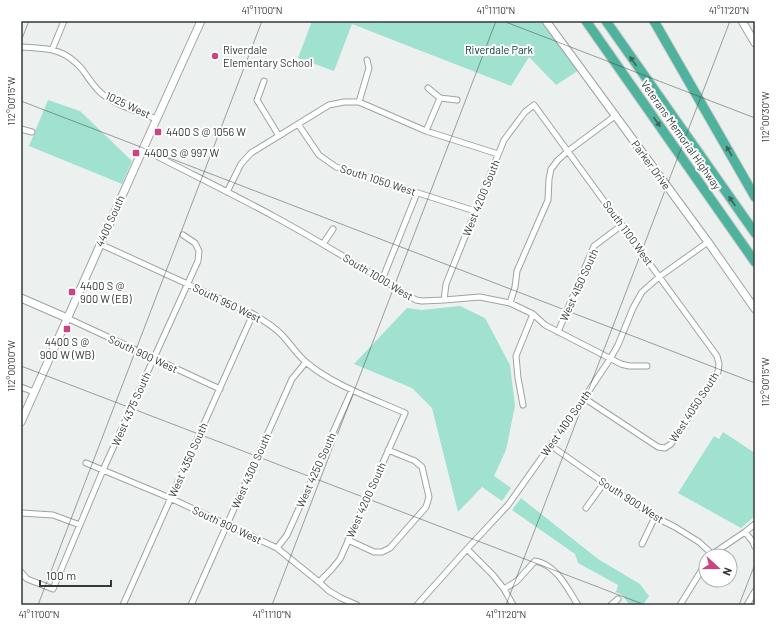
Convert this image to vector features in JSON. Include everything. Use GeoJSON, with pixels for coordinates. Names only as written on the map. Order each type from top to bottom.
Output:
{"type":"FeatureCollection","features":[{"type":"Feature","properties":{"kind":"highway"},"geometry":{"type":"LineString","coordinates":[[580,21],[635,90]]}},
{"type":"Feature","properties":{"kind":"highway","name":"Veterans Memorial Highway"},"geometry":{"type":"LineString","coordinates":[[586,21],[755,262]]}},
{"type":"Feature","properties":{"kind":"highway","name":"Veterans Memorial Highway"},"geometry":{"type":"LineString","coordinates":[[606,21],[755,233]]}},
{"type":"Feature","properties":{"kind":"highway"},"geometry":{"type":"LineString","coordinates":[[654,21],[755,197]]}},
{"type":"Feature","properties":{"kind":"street"},"geometry":{"type":"LineString","coordinates":[[52,50],[64,21]]}},
{"type":"Feature","properties":{"kind":"street","name":"4400 South"},"geometry":{"type":"LineString","coordinates":[[21,422],[142,149],[201,21]]}},
{"type":"Feature","properties":{"kind":"street","name":"Parker Drive"},"geometry":{"type":"LineString","coordinates":[[546,21],[708,242],[755,309]]}},
{"type":"Feature","properties":{"kind":"street"},"geometry":{"type":"LineString","coordinates":[[742,21],[755,43]]}},
{"type":"Feature","properties":{"kind":"street","name":"1025 West"},"geometry":{"type":"LineString","coordinates":[[21,47],[52,50],[65,54],[76,62],[100,92],[119,104],[156,119]]}},
{"type":"Feature","properties":{"kind":"street"},"geometry":{"type":"LineString","coordinates":[[359,102],[369,68],[367,60]]}},
{"type":"Feature","properties":{"kind":"street"},"geometry":{"type":"LineString","coordinates":[[264,81],[257,100],[279,136]]}},
{"type":"Feature","properties":{"kind":"street"},"geometry":{"type":"LineString","coordinates":[[428,88],[440,98],[457,100]]}},
{"type":"Feature","properties":{"kind":"street"},"geometry":{"type":"LineString","coordinates":[[426,131],[440,98]]}},
{"type":"Feature","properties":{"kind":"street"},"geometry":{"type":"LineString","coordinates":[[227,192],[241,164],[251,153],[329,105],[344,102],[359,102],[426,131],[498,154]]}},
{"type":"Feature","properties":{"kind":"street","name":"South 1100 West"},"geometry":{"type":"LineString","coordinates":[[534,105],[717,356],[719,364]]}},
{"type":"Feature","properties":{"kind":"street","name":"West 4200 South"},"geometry":{"type":"LineString","coordinates":[[444,300],[446,284],[504,140],[525,112],[534,105]]}},
{"type":"Feature","properties":{"kind":"street"},"geometry":{"type":"LineString","coordinates":[[510,303],[515,287],[517,271],[548,200],[551,169],[568,151],[615,116]]}},
{"type":"Feature","properties":{"kind":"street","name":"South 1050 West"},"geometry":{"type":"LineString","coordinates":[[298,124],[320,155],[336,167],[475,211]]}},
{"type":"Feature","properties":{"kind":"street"},"geometry":{"type":"LineString","coordinates":[[21,130],[32,132]]}},
{"type":"Feature","properties":{"kind":"street","name":"South 1000 West"},"geometry":{"type":"LineString","coordinates":[[142,149],[227,192],[323,244],[416,300],[444,300],[480,297],[510,303],[533,314],[544,325],[610,359],[629,366],[647,366]]}},
{"type":"Feature","properties":{"kind":"street"},"geometry":{"type":"LineString","coordinates":[[382,280],[417,192]]}},
{"type":"Feature","properties":{"kind":"street","name":"West 4150 South"},"geometry":{"type":"LineString","coordinates":[[558,332],[594,246],[622,225]]}},
{"type":"Feature","properties":{"kind":"street"},"geometry":{"type":"LineString","coordinates":[[323,244],[333,229]]}},
{"type":"Feature","properties":{"kind":"street","name":"West 4375 South"},"geometry":{"type":"LineString","coordinates":[[21,572],[27,579],[53,589],[103,470],[198,261],[200,251],[195,243],[183,235]]}},
{"type":"Feature","properties":{"kind":"street","name":"West 4100 South"},"geometry":{"type":"LineString","coordinates":[[417,605],[508,505],[610,359],[618,345],[633,308],[642,292],[659,277],[708,242]]}},
{"type":"Feature","properties":{"kind":"street","name":"South 950 West"},"geometry":{"type":"LineString","coordinates":[[100,244],[253,314],[280,333],[306,362],[323,375],[352,390],[405,413]]}},
{"type":"Feature","properties":{"kind":"street"},"geometry":{"type":"LineString","coordinates":[[21,298],[67,318]]}},
{"type":"Feature","properties":{"kind":"street","name":"West 4350 South"},"geometry":{"type":"LineString","coordinates":[[123,605],[253,314]]}},
{"type":"Feature","properties":{"kind":"street"},"geometry":{"type":"LineString","coordinates":[[523,405],[516,356],[533,314]]}},
{"type":"Feature","properties":{"kind":"street","name":"South 900 West"},"geometry":{"type":"LineString","coordinates":[[67,318],[220,389]]}},
{"type":"Feature","properties":{"kind":"street","name":"West 4300 South"},"geometry":{"type":"LineString","coordinates":[[191,605],[292,378],[306,362]]}},
{"type":"Feature","properties":{"kind":"street","name":"West 4050 South"},"geometry":{"type":"LineString","coordinates":[[584,398],[658,447],[664,448],[671,444],[718,372],[719,364]]}},
{"type":"Feature","properties":{"kind":"street"},"geometry":{"type":"LineString","coordinates":[[21,387],[34,392]]}},
{"type":"Feature","properties":{"kind":"street","name":"West 4250 South"},"geometry":{"type":"LineString","coordinates":[[276,548],[287,535],[352,390]]}},
{"type":"Feature","properties":{"kind":"street","name":"West 4200 South"},"geometry":{"type":"LineString","coordinates":[[319,582],[340,559],[405,413]]}},
{"type":"Feature","properties":{"kind":"street","name":"South 900 West"},"geometry":{"type":"LineString","coordinates":[[550,445],[656,517],[699,542],[705,548]]}},
{"type":"Feature","properties":{"kind":"street"},"geometry":{"type":"LineString","coordinates":[[348,540],[374,552],[382,552],[390,548],[426,507],[429,497],[422,467],[415,461],[388,450]]}},
{"type":"Feature","properties":{"kind":"street","name":"South 800 West"},"geometry":{"type":"LineString","coordinates":[[86,463],[170,498],[276,548],[329,591],[340,598],[357,605]]}},
{"type":"Feature","properties":{"kind":"street"},"geometry":{"type":"LineString","coordinates":[[586,508],[604,483]]}},
{"type":"Feature","properties":{"kind":"street"},"geometry":{"type":"LineString","coordinates":[[21,513],[53,516],[80,525]]}},
{"type":"Feature","properties":{"kind":"street"},"geometry":{"type":"LineString","coordinates":[[642,544],[656,517]]}},
{"type":"Feature","properties":{"kind":"street"},"geometry":{"type":"LineString","coordinates":[[721,548],[755,524]]}},
{"type":"Feature","properties":{"kind":"street"},"geometry":{"type":"LineString","coordinates":[[745,532],[755,547]]}},
{"type":"Feature","properties":{"kind":"street"},"geometry":{"type":"LineString","coordinates":[[467,549],[493,575],[504,589],[513,605]]}},
{"type":"Feature","properties":{"kind":"street"},"geometry":{"type":"LineString","coordinates":[[504,589],[517,581],[535,561],[543,563],[557,573],[578,605]]}},
{"type":"Feature","properties":{"kind":"street"},"geometry":{"type":"LineString","coordinates":[[680,605],[698,576]]}},
{"type":"Feature","properties":{"kind":"street"},"geometry":{"type":"LineString","coordinates":[[747,605],[755,591]]}},
{"type":"Feature","properties":{"kind":"street"},"geometry":{"type":"LineString","coordinates":[[611,605],[618,600]]}},
{"type":"Feature","properties":{"kind":"green space","name":"Riverdale Park"},"geometry":{"type":"Polygon","coordinates":[[[312,21],[545,21],[582,68],[556,85],[529,57],[511,86],[352,24],[334,71],[298,58],[312,21]]]}},
{"type":"Feature","properties":{"kind":"green space"},"geometry":{"type":"Polygon","coordinates":[[[48,100],[80,111],[132,161],[122,184],[29,146],[48,100]]]}},
{"type":"Feature","properties":{"kind":"green space"},"geometry":{"type":"Polygon","coordinates":[[[460,306],[485,318],[510,365],[515,406],[506,450],[494,476],[511,488],[502,501],[482,487],[458,512],[432,408],[412,388],[354,364],[407,308],[422,310],[460,306]]]}},
{"type":"Feature","properties":{"kind":"green space"},"geometry":{"type":"Polygon","coordinates":[[[723,432],[755,453],[755,516],[741,528],[678,493],[714,436],[719,439],[723,432]]]}},
{"type":"Feature","properties":{"kind":"green space"},"geometry":{"type":"Polygon","coordinates":[[[521,498],[598,559],[640,584],[649,596],[643,605],[630,605],[622,595],[616,592],[618,585],[578,563],[575,554],[512,510],[521,498]]]}},
{"type":"Feature","properties":{"kind":"place","name":"Riverdale Elementary School"},"geometry":{"type":"Point","coordinates":[215,56]}},
{"type":"Feature","properties":{"kind":"place","name":"4400 S @ 1056 W"},"geometry":{"type":"Point","coordinates":[158,132]}},
{"type":"Feature","properties":{"kind":"place","name":"4400 S @ 997 W"},"geometry":{"type":"Point","coordinates":[136,153]}},
{"type":"Feature","properties":{"kind":"place","name":"4400 S @ 900 W (EB)"},"geometry":{"type":"Point","coordinates":[72,292]}},
{"type":"Feature","properties":{"kind":"place","name":"4400 S @ 900 W (WB)"},"geometry":{"type":"Point","coordinates":[67,329]}}]}
